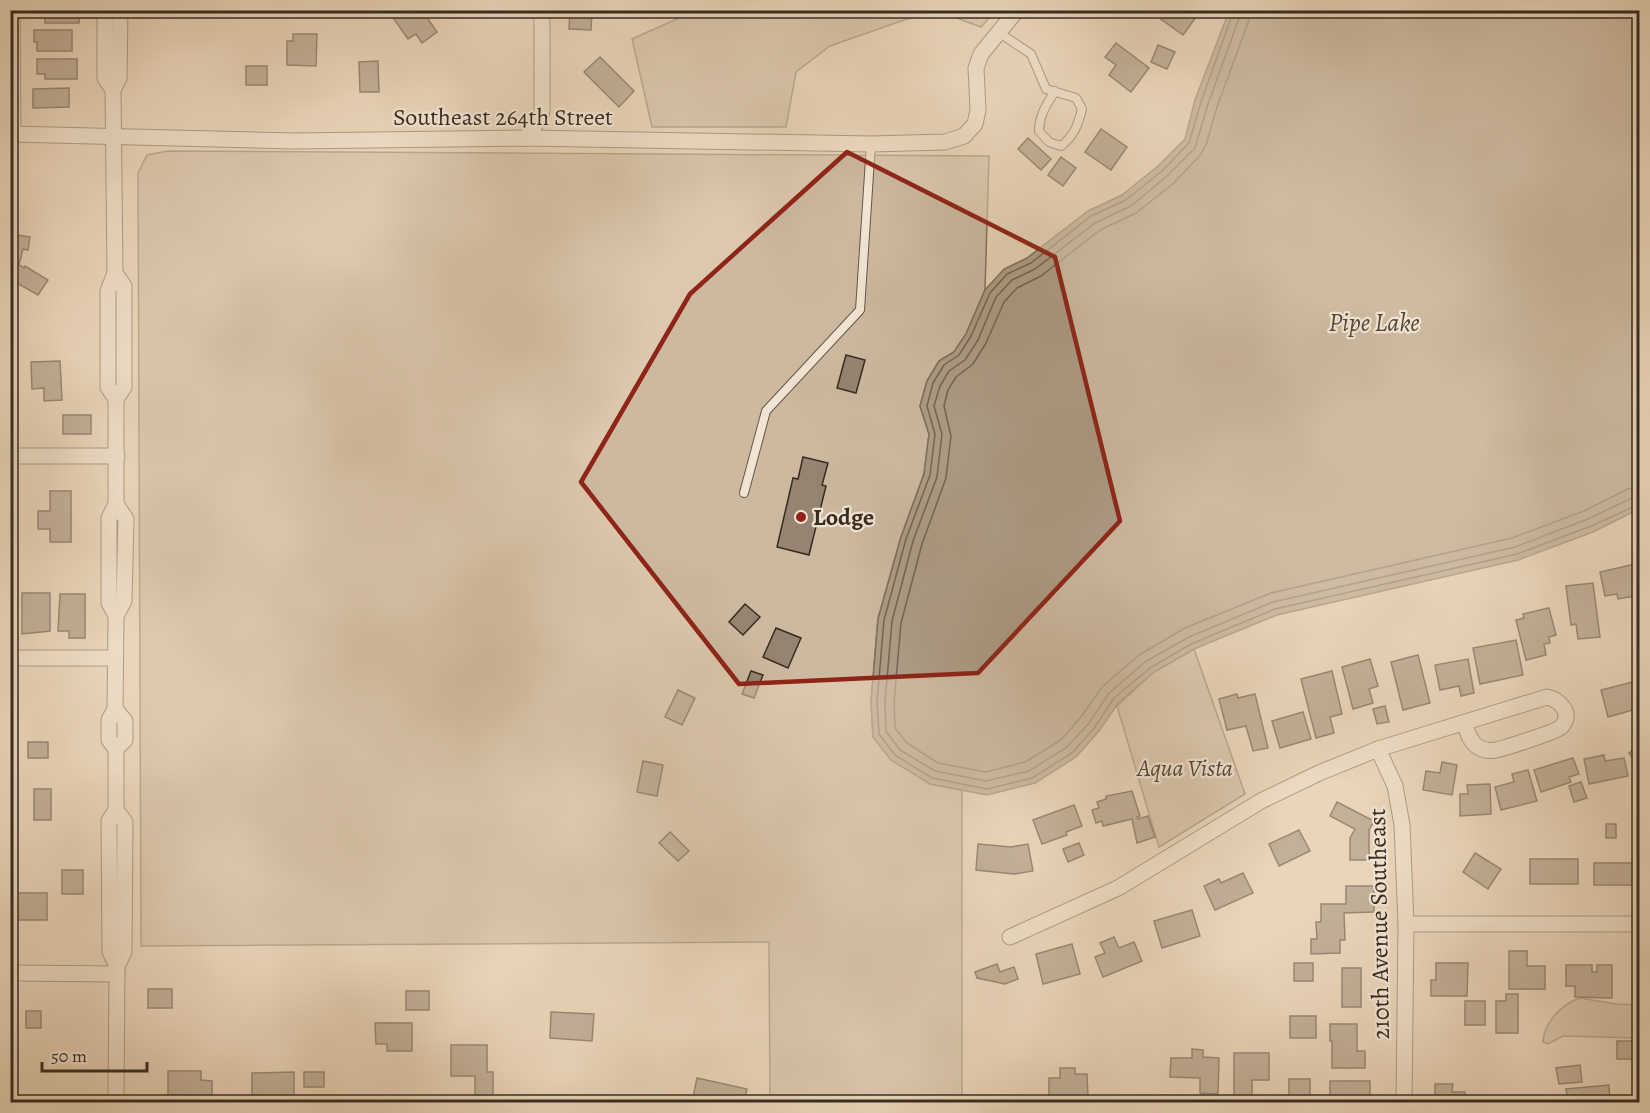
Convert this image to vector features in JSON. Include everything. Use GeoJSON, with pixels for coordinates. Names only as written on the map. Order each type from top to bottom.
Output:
{"type":"FeatureCollection","features":[{"type":"Feature","properties":{"kind":"street"},"geometry":{"type":"LineString","coordinates":[[12,10],[12,134]]}},
{"type":"Feature","properties":{"kind":"street"},"geometry":{"type":"LineString","coordinates":[[105,10],[105,78],[113,90]]}},
{"type":"Feature","properties":{"kind":"street"},"geometry":{"type":"LineString","coordinates":[[116,1102],[117,970],[124,952],[125,822],[116,810],[116,749],[125,740],[124,721],[115,709],[116,616],[124,601],[126,519],[116,504],[116,399],[124,387],[124,286],[115,273],[113,90],[119,78],[120,10]]}},
{"type":"Feature","properties":{"kind":"street"},"geometry":{"type":"LineString","coordinates":[[526,138],[541,117],[542,110],[542,10]]}},
{"type":"Feature","properties":{"kind":"street"},"geometry":{"type":"LineString","coordinates":[[998,32],[1017,10]]}},
{"type":"Feature","properties":{"kind":"street","name":"Southeast 264th Street"},"geometry":{"type":"LineString","coordinates":[[12,134],[293,141],[526,138],[871,144],[945,142],[958,139],[971,131],[975,124],[978,110],[978,61],[998,32]]}},
{"type":"Feature","properties":{"kind":"street"},"geometry":{"type":"LineString","coordinates":[[10,456],[117,456]]}},
{"type":"Feature","properties":{"kind":"street"},"geometry":{"type":"LineString","coordinates":[[10,658],[115,657]]}},
{"type":"Feature","properties":{"kind":"street"},"geometry":{"type":"LineString","coordinates":[[1010,937],[1118,888],[1261,801],[1319,773],[1377,749],[1547,697],[1558,700],[1566,715],[1566,720],[1557,730],[1489,751],[1476,746],[1464,723]]}},
{"type":"Feature","properties":{"kind":"street","name":"210th Avenue Southeast"},"geometry":{"type":"LineString","coordinates":[[1377,749],[1398,796],[1402,825],[1406,924],[1404,1102]]}},
{"type":"Feature","properties":{"kind":"street"},"geometry":{"type":"LineString","coordinates":[[1406,924],[1640,924]]}},
{"type":"Feature","properties":{"kind":"street"},"geometry":{"type":"LineString","coordinates":[[10,973],[117,970]]}},
{"type":"Feature","properties":{"kind":"lane"},"geometry":{"type":"LineString","coordinates":[[998,32],[1031,54],[1046,89],[1076,98],[1082,109],[1078,126],[1062,147],[1049,142],[1039,131],[1043,111],[1055,92]]}},
{"type":"Feature","properties":{"kind":"lane"},"geometry":{"type":"LineString","coordinates":[[744,493],[766,411],[860,310],[871,144]]}},
{"type":"Feature","properties":{"kind":"highlighted area"},"geometry":{"type":"Polygon","coordinates":[[[847,152],[1055,257],[1120,521],[978,673],[739,684],[581,482],[690,294],[847,152]]]}},
{"type":"Feature","properties":{"kind":"green space"},"geometry":{"type":"Polygon","coordinates":[[[697,10],[930,11],[830,46],[796,72],[786,127],[652,127],[632,39],[697,10]]]}},
{"type":"Feature","properties":{"kind":"green space"},"geometry":{"type":"Polygon","coordinates":[[[995,10],[981,27],[938,11],[995,10]]]}},
{"type":"Feature","properties":{"kind":"green space"},"geometry":{"type":"Polygon","coordinates":[[[168,151],[989,156],[985,290],[966,334],[954,352],[939,361],[927,381],[920,406],[929,434],[924,474],[901,537],[878,619],[871,702],[873,737],[930,784],[962,790],[962,1102],[770,1102],[769,942],[141,946],[138,173],[147,155],[168,151]]]}},
{"type":"Feature","properties":{"kind":"green space","name":"Aqua Vista"},"geometry":{"type":"Polygon","coordinates":[[[1194,649],[1245,794],[1159,847],[1117,706],[1154,672],[1194,649]]]}},
{"type":"Feature","properties":{"kind":"green space"},"geometry":{"type":"Polygon","coordinates":[[[1580,998],[1639,1005],[1639,1038],[1563,1036],[1548,1044],[1543,1042],[1550,1021],[1555,1015],[1580,998]]]}},
{"type":"Feature","properties":{"kind":"water","name":"Pipe Lake"},"geometry":{"type":"Polygon","coordinates":[[[1229,11],[1639,11],[1639,509],[1593,532],[1518,560],[1277,615],[1194,649],[1154,672],[1119,702],[1099,731],[1076,757],[1035,783],[987,795],[930,784],[891,760],[873,737],[871,702],[878,619],[901,537],[924,474],[929,434],[920,406],[927,381],[939,361],[954,352],[966,334],[985,290],[1004,269],[1027,258],[1088,211],[1122,195],[1158,166],[1185,139],[1195,100],[1229,11]]]}},
{"type":"Feature","properties":{"kind":"building"},"geometry":{"type":"Polygon","coordinates":[[[80,10],[79,23],[45,23],[45,17],[39,17],[39,11],[37,11],[80,10]]]}},
{"type":"Feature","properties":{"kind":"building"},"geometry":{"type":"Polygon","coordinates":[[[392,10],[422,10],[437,32],[422,43],[416,34],[408,39],[389,12],[392,10]]]}},
{"type":"Feature","properties":{"kind":"building"},"geometry":{"type":"Polygon","coordinates":[[[1148,10],[1194,10],[1199,13],[1183,35],[1148,10]]]}},
{"type":"Feature","properties":{"kind":"building"},"geometry":{"type":"Polygon","coordinates":[[[570,11],[592,12],[591,30],[569,29],[570,11]]]}},
{"type":"Feature","properties":{"kind":"building"},"geometry":{"type":"Polygon","coordinates":[[[34,30],[72,30],[72,51],[37,51],[34,30]]]}},
{"type":"Feature","properties":{"kind":"building"},"geometry":{"type":"Polygon","coordinates":[[[293,34],[317,34],[316,66],[287,65],[287,41],[293,41],[293,34]]]}},
{"type":"Feature","properties":{"kind":"building"},"geometry":{"type":"Polygon","coordinates":[[[1116,43],[1149,68],[1131,92],[1109,75],[1116,65],[1105,57],[1116,43]]]}},
{"type":"Feature","properties":{"kind":"building"},"geometry":{"type":"Polygon","coordinates":[[[1158,45],[1175,52],[1167,69],[1151,62],[1158,45]]]}},
{"type":"Feature","properties":{"kind":"building"},"geometry":{"type":"Polygon","coordinates":[[[600,57],[634,91],[619,107],[584,72],[600,57]]]}},
{"type":"Feature","properties":{"kind":"building"},"geometry":{"type":"Polygon","coordinates":[[[37,59],[77,59],[77,79],[45,79],[45,74],[37,74],[37,59]]]}},
{"type":"Feature","properties":{"kind":"building"},"geometry":{"type":"Polygon","coordinates":[[[378,61],[379,92],[360,92],[359,62],[378,61]]]}},
{"type":"Feature","properties":{"kind":"building"},"geometry":{"type":"Polygon","coordinates":[[[246,66],[267,66],[267,85],[246,85],[246,66]]]}},
{"type":"Feature","properties":{"kind":"building"},"geometry":{"type":"Polygon","coordinates":[[[69,88],[69,107],[33,108],[33,89],[69,88]]]}},
{"type":"Feature","properties":{"kind":"building"},"geometry":{"type":"Polygon","coordinates":[[[1101,129],[1127,147],[1111,170],[1085,152],[1101,129]]]}},
{"type":"Feature","properties":{"kind":"building"},"geometry":{"type":"Polygon","coordinates":[[[1028,138],[1051,159],[1041,170],[1018,149],[1028,138]]]}},
{"type":"Feature","properties":{"kind":"building"},"geometry":{"type":"Polygon","coordinates":[[[1061,157],[1076,168],[1063,186],[1048,175],[1061,157]]]}},
{"type":"Feature","properties":{"kind":"building"},"geometry":{"type":"Polygon","coordinates":[[[10,234],[30,237],[28,250],[23,249],[19,265],[24,268],[25,266],[48,280],[38,295],[10,279],[10,234]]]}},
{"type":"Feature","properties":{"kind":"building"},"geometry":{"type":"Polygon","coordinates":[[[846,355],[865,360],[856,393],[837,388],[846,355]]]}},
{"type":"Feature","properties":{"kind":"building"},"geometry":{"type":"Polygon","coordinates":[[[60,361],[62,400],[44,401],[44,388],[32,389],[31,362],[60,361]]]}},
{"type":"Feature","properties":{"kind":"building"},"geometry":{"type":"Polygon","coordinates":[[[63,415],[91,415],[91,434],[63,434],[63,415]]]}},
{"type":"Feature","properties":{"kind":"building","name":"Lodge"},"geometry":{"type":"Polygon","coordinates":[[[803,457],[828,463],[822,485],[826,486],[809,555],[777,547],[793,478],[798,479],[803,457]]]}},
{"type":"Feature","properties":{"kind":"building"},"geometry":{"type":"Polygon","coordinates":[[[50,491],[71,491],[71,542],[50,542],[50,529],[38,529],[38,511],[50,511],[50,491]]]}},
{"type":"Feature","properties":{"kind":"building"},"geometry":{"type":"Polygon","coordinates":[[[1640,563],[1640,595],[1618,599],[1617,594],[1605,596],[1600,572],[1640,563]]]}},
{"type":"Feature","properties":{"kind":"building"},"geometry":{"type":"Polygon","coordinates":[[[1593,583],[1600,637],[1578,639],[1576,624],[1571,625],[1566,586],[1593,583]]]}},
{"type":"Feature","properties":{"kind":"building"},"geometry":{"type":"Polygon","coordinates":[[[10,587],[11,599],[13,599],[13,628],[10,628],[10,587]]]}},
{"type":"Feature","properties":{"kind":"building"},"geometry":{"type":"Polygon","coordinates":[[[22,593],[50,593],[50,631],[22,634],[22,593]]]}},
{"type":"Feature","properties":{"kind":"building"},"geometry":{"type":"Polygon","coordinates":[[[60,594],[85,594],[85,638],[69,638],[69,631],[58,631],[60,594]]]}},
{"type":"Feature","properties":{"kind":"building"},"geometry":{"type":"Polygon","coordinates":[[[745,604],[760,617],[743,635],[729,622],[745,604]]]}},
{"type":"Feature","properties":{"kind":"building"},"geometry":{"type":"Polygon","coordinates":[[[1549,608],[1556,635],[1549,637],[1550,643],[1544,644],[1546,655],[1526,660],[1516,620],[1524,618],[1523,614],[1549,608]]]}},
{"type":"Feature","properties":{"kind":"building"},"geometry":{"type":"Polygon","coordinates":[[[776,628],[801,638],[788,668],[763,657],[776,628]]]}},
{"type":"Feature","properties":{"kind":"building"},"geometry":{"type":"Polygon","coordinates":[[[1516,640],[1523,675],[1480,684],[1473,648],[1516,640]]]}},
{"type":"Feature","properties":{"kind":"building"},"geometry":{"type":"Polygon","coordinates":[[[1418,655],[1430,703],[1403,710],[1391,662],[1418,655]]]}},
{"type":"Feature","properties":{"kind":"building"},"geometry":{"type":"Polygon","coordinates":[[[1370,659],[1378,686],[1369,689],[1373,703],[1353,709],[1342,667],[1370,659]]]}},
{"type":"Feature","properties":{"kind":"building"},"geometry":{"type":"Polygon","coordinates":[[[1468,659],[1474,693],[1461,696],[1459,686],[1440,690],[1435,665],[1468,659]]]}},
{"type":"Feature","properties":{"kind":"building"},"geometry":{"type":"Polygon","coordinates":[[[751,671],[763,675],[754,698],[742,694],[751,671]]]}},
{"type":"Feature","properties":{"kind":"building"},"geometry":{"type":"Polygon","coordinates":[[[1332,671],[1342,714],[1330,717],[1334,733],[1316,738],[1301,679],[1332,671]]]}},
{"type":"Feature","properties":{"kind":"building"},"geometry":{"type":"Polygon","coordinates":[[[1633,682],[1640,708],[1608,717],[1601,690],[1633,682]]]}},
{"type":"Feature","properties":{"kind":"building"},"geometry":{"type":"Polygon","coordinates":[[[678,690],[695,698],[682,725],[665,717],[678,690]]]}},
{"type":"Feature","properties":{"kind":"building"},"geometry":{"type":"Polygon","coordinates":[[[1237,694],[1238,698],[1255,694],[1268,748],[1253,751],[1246,726],[1227,730],[1219,699],[1237,694]]]}},
{"type":"Feature","properties":{"kind":"building"},"geometry":{"type":"Polygon","coordinates":[[[1385,706],[1389,722],[1377,724],[1373,709],[1385,706]]]}},
{"type":"Feature","properties":{"kind":"building"},"geometry":{"type":"Polygon","coordinates":[[[1303,712],[1311,739],[1280,748],[1272,721],[1303,712]]]}},
{"type":"Feature","properties":{"kind":"building"},"geometry":{"type":"Polygon","coordinates":[[[28,742],[48,742],[48,758],[28,758],[28,742]]]}},
{"type":"Feature","properties":{"kind":"building"},"geometry":{"type":"Polygon","coordinates":[[[1640,745],[1640,768],[1629,753],[1640,745]]]}},
{"type":"Feature","properties":{"kind":"building"},"geometry":{"type":"Polygon","coordinates":[[[1604,755],[1605,761],[1624,758],[1628,776],[1589,784],[1584,759],[1604,755]]]}},
{"type":"Feature","properties":{"kind":"building"},"geometry":{"type":"Polygon","coordinates":[[[1573,758],[1579,774],[1569,777],[1571,782],[1541,792],[1534,770],[1573,758]]]}},
{"type":"Feature","properties":{"kind":"building"},"geometry":{"type":"Polygon","coordinates":[[[643,761],[663,765],[657,796],[637,792],[643,761]]]}},
{"type":"Feature","properties":{"kind":"building"},"geometry":{"type":"Polygon","coordinates":[[[1442,762],[1457,765],[1452,795],[1423,790],[1426,771],[1440,773],[1442,762]]]}},
{"type":"Feature","properties":{"kind":"building"},"geometry":{"type":"Polygon","coordinates":[[[1528,770],[1537,801],[1501,810],[1495,787],[1514,782],[1512,774],[1528,770]]]}},
{"type":"Feature","properties":{"kind":"building"},"geometry":{"type":"Polygon","coordinates":[[[1581,782],[1587,798],[1574,802],[1569,786],[1581,782]]]}},
{"type":"Feature","properties":{"kind":"building"},"geometry":{"type":"Polygon","coordinates":[[[1490,784],[1491,814],[1460,816],[1460,794],[1468,794],[1467,785],[1490,784]]]}},
{"type":"Feature","properties":{"kind":"building"},"geometry":{"type":"Polygon","coordinates":[[[34,789],[51,789],[51,820],[34,820],[34,789]]]}},
{"type":"Feature","properties":{"kind":"building"},"geometry":{"type":"Polygon","coordinates":[[[1132,791],[1140,816],[1137,817],[1138,819],[1148,816],[1155,837],[1137,843],[1132,819],[1103,826],[1102,821],[1096,823],[1092,810],[1099,808],[1097,802],[1106,799],[1106,796],[1132,791]]]}},
{"type":"Feature","properties":{"kind":"building"},"geometry":{"type":"Polygon","coordinates":[[[1337,802],[1374,821],[1369,830],[1369,860],[1350,860],[1350,838],[1355,829],[1330,816],[1337,802]]]}},
{"type":"Feature","properties":{"kind":"building"},"geometry":{"type":"Polygon","coordinates":[[[1074,805],[1082,826],[1066,832],[1067,835],[1042,844],[1033,820],[1074,805]]]}},
{"type":"Feature","properties":{"kind":"building"},"geometry":{"type":"Polygon","coordinates":[[[1606,824],[1616,824],[1616,838],[1606,838],[1606,824]]]}},
{"type":"Feature","properties":{"kind":"building"},"geometry":{"type":"Polygon","coordinates":[[[1299,830],[1310,851],[1279,866],[1269,844],[1299,830]]]}},
{"type":"Feature","properties":{"kind":"building"},"geometry":{"type":"Polygon","coordinates":[[[670,832],[689,851],[678,861],[659,843],[670,832]]]}},
{"type":"Feature","properties":{"kind":"building"},"geometry":{"type":"Polygon","coordinates":[[[1079,843],[1084,855],[1068,862],[1063,849],[1079,843]]]}},
{"type":"Feature","properties":{"kind":"building"},"geometry":{"type":"Polygon","coordinates":[[[978,844],[1011,847],[1028,844],[1033,871],[1014,874],[976,870],[978,844]]]}},
{"type":"Feature","properties":{"kind":"building"},"geometry":{"type":"Polygon","coordinates":[[[1475,853],[1501,869],[1488,889],[1463,872],[1475,853]]]}},
{"type":"Feature","properties":{"kind":"building"},"geometry":{"type":"Polygon","coordinates":[[[1530,859],[1578,859],[1578,884],[1530,884],[1530,859]]]}},
{"type":"Feature","properties":{"kind":"building"},"geometry":{"type":"Polygon","coordinates":[[[1594,863],[1640,863],[1640,885],[1594,885],[1594,863]]]}},
{"type":"Feature","properties":{"kind":"building"},"geometry":{"type":"Polygon","coordinates":[[[62,870],[83,870],[83,894],[62,894],[62,870]]]}},
{"type":"Feature","properties":{"kind":"building"},"geometry":{"type":"Polygon","coordinates":[[[1243,873],[1253,893],[1215,910],[1204,886],[1219,879],[1221,883],[1243,873]]]}},
{"type":"Feature","properties":{"kind":"building"},"geometry":{"type":"Polygon","coordinates":[[[1346,886],[1374,886],[1374,912],[1344,913],[1345,940],[1340,940],[1340,953],[1311,954],[1311,939],[1317,939],[1316,922],[1321,922],[1321,904],[1346,904],[1346,886]]]}},
{"type":"Feature","properties":{"kind":"building"},"geometry":{"type":"Polygon","coordinates":[[[10,893],[47,893],[47,920],[10,920],[10,893]]]}},
{"type":"Feature","properties":{"kind":"building"},"geometry":{"type":"Polygon","coordinates":[[[1192,910],[1200,936],[1162,948],[1154,921],[1192,910]]]}},
{"type":"Feature","properties":{"kind":"building"},"geometry":{"type":"Polygon","coordinates":[[[1114,937],[1119,948],[1134,942],[1142,961],[1103,977],[1095,957],[1105,953],[1100,943],[1114,937]]]}},
{"type":"Feature","properties":{"kind":"building"},"geometry":{"type":"Polygon","coordinates":[[[1072,944],[1080,974],[1043,984],[1036,954],[1072,944]]]}},
{"type":"Feature","properties":{"kind":"building"},"geometry":{"type":"Polygon","coordinates":[[[1509,951],[1527,951],[1527,966],[1545,966],[1545,989],[1509,989],[1509,951]]]}},
{"type":"Feature","properties":{"kind":"building"},"geometry":{"type":"Polygon","coordinates":[[[1294,963],[1313,963],[1313,981],[1294,981],[1294,963]]]}},
{"type":"Feature","properties":{"kind":"building"},"geometry":{"type":"Polygon","coordinates":[[[1436,963],[1468,963],[1467,996],[1431,996],[1431,980],[1436,980],[1436,963]]]}},
{"type":"Feature","properties":{"kind":"building"},"geometry":{"type":"Polygon","coordinates":[[[997,964],[1000,972],[1014,967],[1018,979],[1005,984],[977,978],[975,972],[997,964]]]}},
{"type":"Feature","properties":{"kind":"building"},"geometry":{"type":"Polygon","coordinates":[[[1566,965],[1592,965],[1592,972],[1597,972],[1597,965],[1612,965],[1612,998],[1575,997],[1575,986],[1566,986],[1566,965]]]}},
{"type":"Feature","properties":{"kind":"building"},"geometry":{"type":"Polygon","coordinates":[[[1342,968],[1361,968],[1361,1007],[1342,1007],[1342,968]]]}},
{"type":"Feature","properties":{"kind":"building"},"geometry":{"type":"Polygon","coordinates":[[[148,989],[172,989],[172,1008],[148,1008],[148,989]]]}},
{"type":"Feature","properties":{"kind":"building"},"geometry":{"type":"Polygon","coordinates":[[[406,991],[429,991],[429,1010],[406,1010],[406,991]]]}},
{"type":"Feature","properties":{"kind":"building"},"geometry":{"type":"Polygon","coordinates":[[[1506,994],[1518,994],[1518,1033],[1496,1033],[1496,1001],[1506,1001],[1506,994]]]}},
{"type":"Feature","properties":{"kind":"building"},"geometry":{"type":"Polygon","coordinates":[[[1465,1001],[1485,1001],[1485,1025],[1465,1025],[1465,1001]]]}},
{"type":"Feature","properties":{"kind":"building"},"geometry":{"type":"Polygon","coordinates":[[[10,1004],[14,1004],[16,1056],[10,1056],[10,1004]]]}},
{"type":"Feature","properties":{"kind":"building"},"geometry":{"type":"Polygon","coordinates":[[[26,1011],[41,1011],[41,1028],[26,1028],[26,1011]]]}},
{"type":"Feature","properties":{"kind":"building"},"geometry":{"type":"Polygon","coordinates":[[[551,1012],[594,1014],[592,1041],[550,1038],[551,1012]]]}},
{"type":"Feature","properties":{"kind":"building"},"geometry":{"type":"Polygon","coordinates":[[[1290,1016],[1316,1016],[1316,1038],[1290,1038],[1290,1016]]]}},
{"type":"Feature","properties":{"kind":"building"},"geometry":{"type":"Polygon","coordinates":[[[375,1023],[412,1023],[412,1051],[387,1051],[387,1044],[376,1044],[375,1023]]]}},
{"type":"Feature","properties":{"kind":"building"},"geometry":{"type":"Polygon","coordinates":[[[1330,1024],[1357,1024],[1357,1051],[1365,1051],[1365,1068],[1332,1068],[1330,1024]]]}},
{"type":"Feature","properties":{"kind":"building"},"geometry":{"type":"Polygon","coordinates":[[[1617,1041],[1640,1041],[1640,1059],[1617,1059],[1617,1041]]]}},
{"type":"Feature","properties":{"kind":"building"},"geometry":{"type":"Polygon","coordinates":[[[451,1045],[487,1045],[487,1072],[493,1072],[493,1098],[475,1098],[475,1076],[451,1076],[451,1045]]]}},
{"type":"Feature","properties":{"kind":"building"},"geometry":{"type":"Polygon","coordinates":[[[1192,1049],[1203,1050],[1203,1057],[1219,1058],[1218,1094],[1200,1093],[1200,1078],[1170,1077],[1171,1058],[1192,1058],[1192,1049]]]}},
{"type":"Feature","properties":{"kind":"building"},"geometry":{"type":"Polygon","coordinates":[[[1234,1053],[1269,1053],[1269,1080],[1252,1080],[1252,1102],[1234,1102],[1234,1053]]]}},
{"type":"Feature","properties":{"kind":"building"},"geometry":{"type":"Polygon","coordinates":[[[1580,1065],[1582,1082],[1559,1084],[1556,1068],[1580,1065]]]}},
{"type":"Feature","properties":{"kind":"building"},"geometry":{"type":"Polygon","coordinates":[[[1060,1068],[1075,1068],[1075,1074],[1087,1074],[1088,1097],[1049,1098],[1049,1078],[1060,1078],[1060,1068]]]}},
{"type":"Feature","properties":{"kind":"building"},"geometry":{"type":"Polygon","coordinates":[[[168,1071],[201,1071],[201,1080],[212,1081],[212,1096],[168,1095],[168,1071]]]}},
{"type":"Feature","properties":{"kind":"building"},"geometry":{"type":"Polygon","coordinates":[[[294,1072],[294,1096],[252,1096],[252,1073],[294,1072]]]}},
{"type":"Feature","properties":{"kind":"building"},"geometry":{"type":"Polygon","coordinates":[[[304,1072],[324,1072],[324,1087],[304,1087],[304,1072]]]}},
{"type":"Feature","properties":{"kind":"building"},"geometry":{"type":"Polygon","coordinates":[[[697,1078],[747,1089],[744,1102],[692,1102],[697,1078]]]}},
{"type":"Feature","properties":{"kind":"building"},"geometry":{"type":"Polygon","coordinates":[[[1289,1079],[1310,1079],[1310,1102],[1289,1102],[1289,1079]]]}},
{"type":"Feature","properties":{"kind":"building"},"geometry":{"type":"Polygon","coordinates":[[[1330,1081],[1370,1081],[1370,1099],[1358,1099],[1358,1102],[1330,1102],[1330,1081]]]}},
{"type":"Feature","properties":{"kind":"building"},"geometry":{"type":"Polygon","coordinates":[[[1435,1084],[1453,1084],[1452,1092],[1465,1092],[1465,1102],[1435,1102],[1435,1084]]]}},
{"type":"Feature","properties":{"kind":"building"},"geometry":{"type":"Polygon","coordinates":[[[1609,1085],[1610,1102],[1568,1102],[1566,1089],[1609,1085]]]}},
{"type":"Feature","properties":{"kind":"place","name":"Lodge"},"geometry":{"type":"Point","coordinates":[801,517]}}]}
